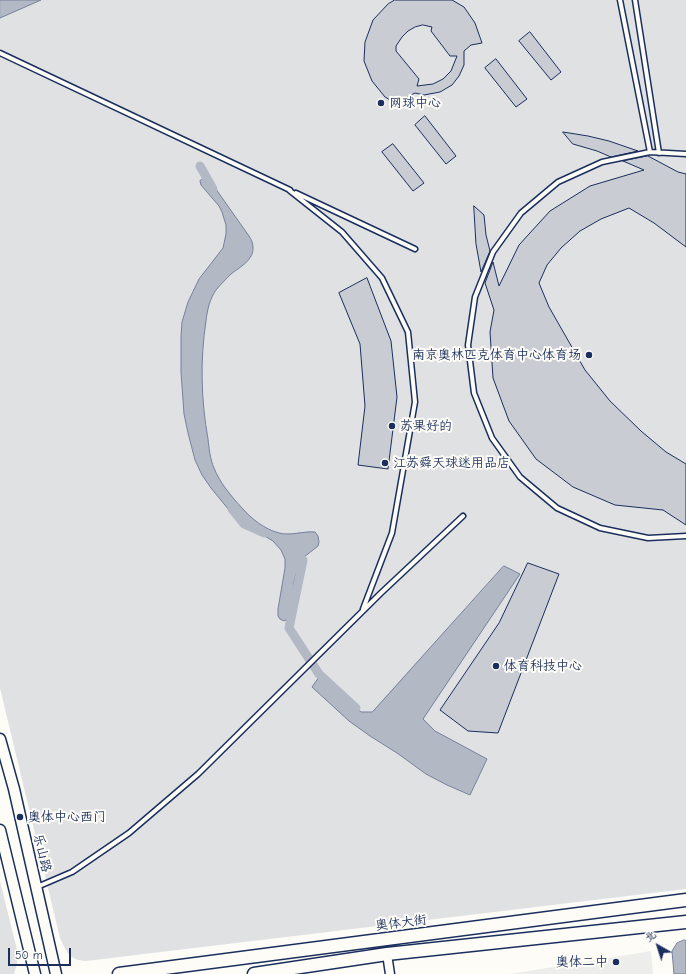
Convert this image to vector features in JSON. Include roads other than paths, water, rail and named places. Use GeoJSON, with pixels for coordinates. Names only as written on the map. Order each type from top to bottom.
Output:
{"type":"FeatureCollection","features":[{"type":"Feature","properties":{"kind":"main road","name":"奥体大街"},"geometry":{"type":"LineString","coordinates":[[119,974],[686,900]]}},
{"type":"Feature","properties":{"kind":"main road"},"geometry":{"type":"LineString","coordinates":[[254,974],[387,954],[686,922]]}},
{"type":"Feature","properties":{"kind":"street","name":"乐山路"},"geometry":{"type":"LineString","coordinates":[[0,739],[14,789],[56,974]]}},
{"type":"Feature","properties":{"kind":"street"},"geometry":{"type":"LineString","coordinates":[[0,830],[35,974]]}},
{"type":"Feature","properties":{"kind":"street"},"geometry":{"type":"LineString","coordinates":[[387,954],[390,974]]}},
{"type":"Feature","properties":{"kind":"lane"},"geometry":{"type":"LineString","coordinates":[[620,0],[650,152]]}},
{"type":"Feature","properties":{"kind":"lane"},"geometry":{"type":"LineString","coordinates":[[635,0],[659,153]]}},
{"type":"Feature","properties":{"kind":"lane"},"geometry":{"type":"LineString","coordinates":[[0,53],[415,249]]}},
{"type":"Feature","properties":{"kind":"lane"},"geometry":{"type":"LineString","coordinates":[[686,154],[650,152],[602,162],[558,182],[521,213],[492,252],[474,297],[468,345],[474,393],[492,438],[520,477],[557,508],[600,528],[648,538],[686,536]]}},
{"type":"Feature","properties":{"kind":"lane"},"geometry":{"type":"LineString","coordinates":[[289,190],[342,232],[382,278],[408,332],[415,402],[392,533],[363,611]]}},
{"type":"Feature","properties":{"kind":"lane"},"geometry":{"type":"LineString","coordinates":[[37,888],[72,872],[129,833],[198,774],[350,623],[464,516]]}},
{"type":"Feature","properties":{"kind":"waterway"},"geometry":{"type":"LineString","coordinates":[[200,166],[213,189]]}},
{"type":"Feature","properties":{"kind":"waterway"},"geometry":{"type":"LineString","coordinates":[[232,509],[244,524],[264,533]]}},
{"type":"Feature","properties":{"kind":"waterway"},"geometry":{"type":"LineString","coordinates":[[293,552],[303,560],[289,628],[319,674],[356,708]]}},
{"type":"Feature","properties":{"kind":"place","name":"网球中心"},"geometry":{"type":"Point","coordinates":[381,103]}},
{"type":"Feature","properties":{"kind":"place","name":"南京奥林匹克体育中心体育场"},"geometry":{"type":"Point","coordinates":[589,355]}},
{"type":"Feature","properties":{"kind":"place","name":"苏果好的"},"geometry":{"type":"Point","coordinates":[392,426]}},
{"type":"Feature","properties":{"kind":"place","name":"江苏舜天球迷用品店"},"geometry":{"type":"Point","coordinates":[385,463]}},
{"type":"Feature","properties":{"kind":"place","name":"体育科技中心"},"geometry":{"type":"Point","coordinates":[496,666]}},
{"type":"Feature","properties":{"kind":"place","name":"奥体中心西门"},"geometry":{"type":"Point","coordinates":[20,817]}},
{"type":"Feature","properties":{"kind":"place","name":"奥体二中"},"geometry":{"type":"Point","coordinates":[616,962]}}]}
